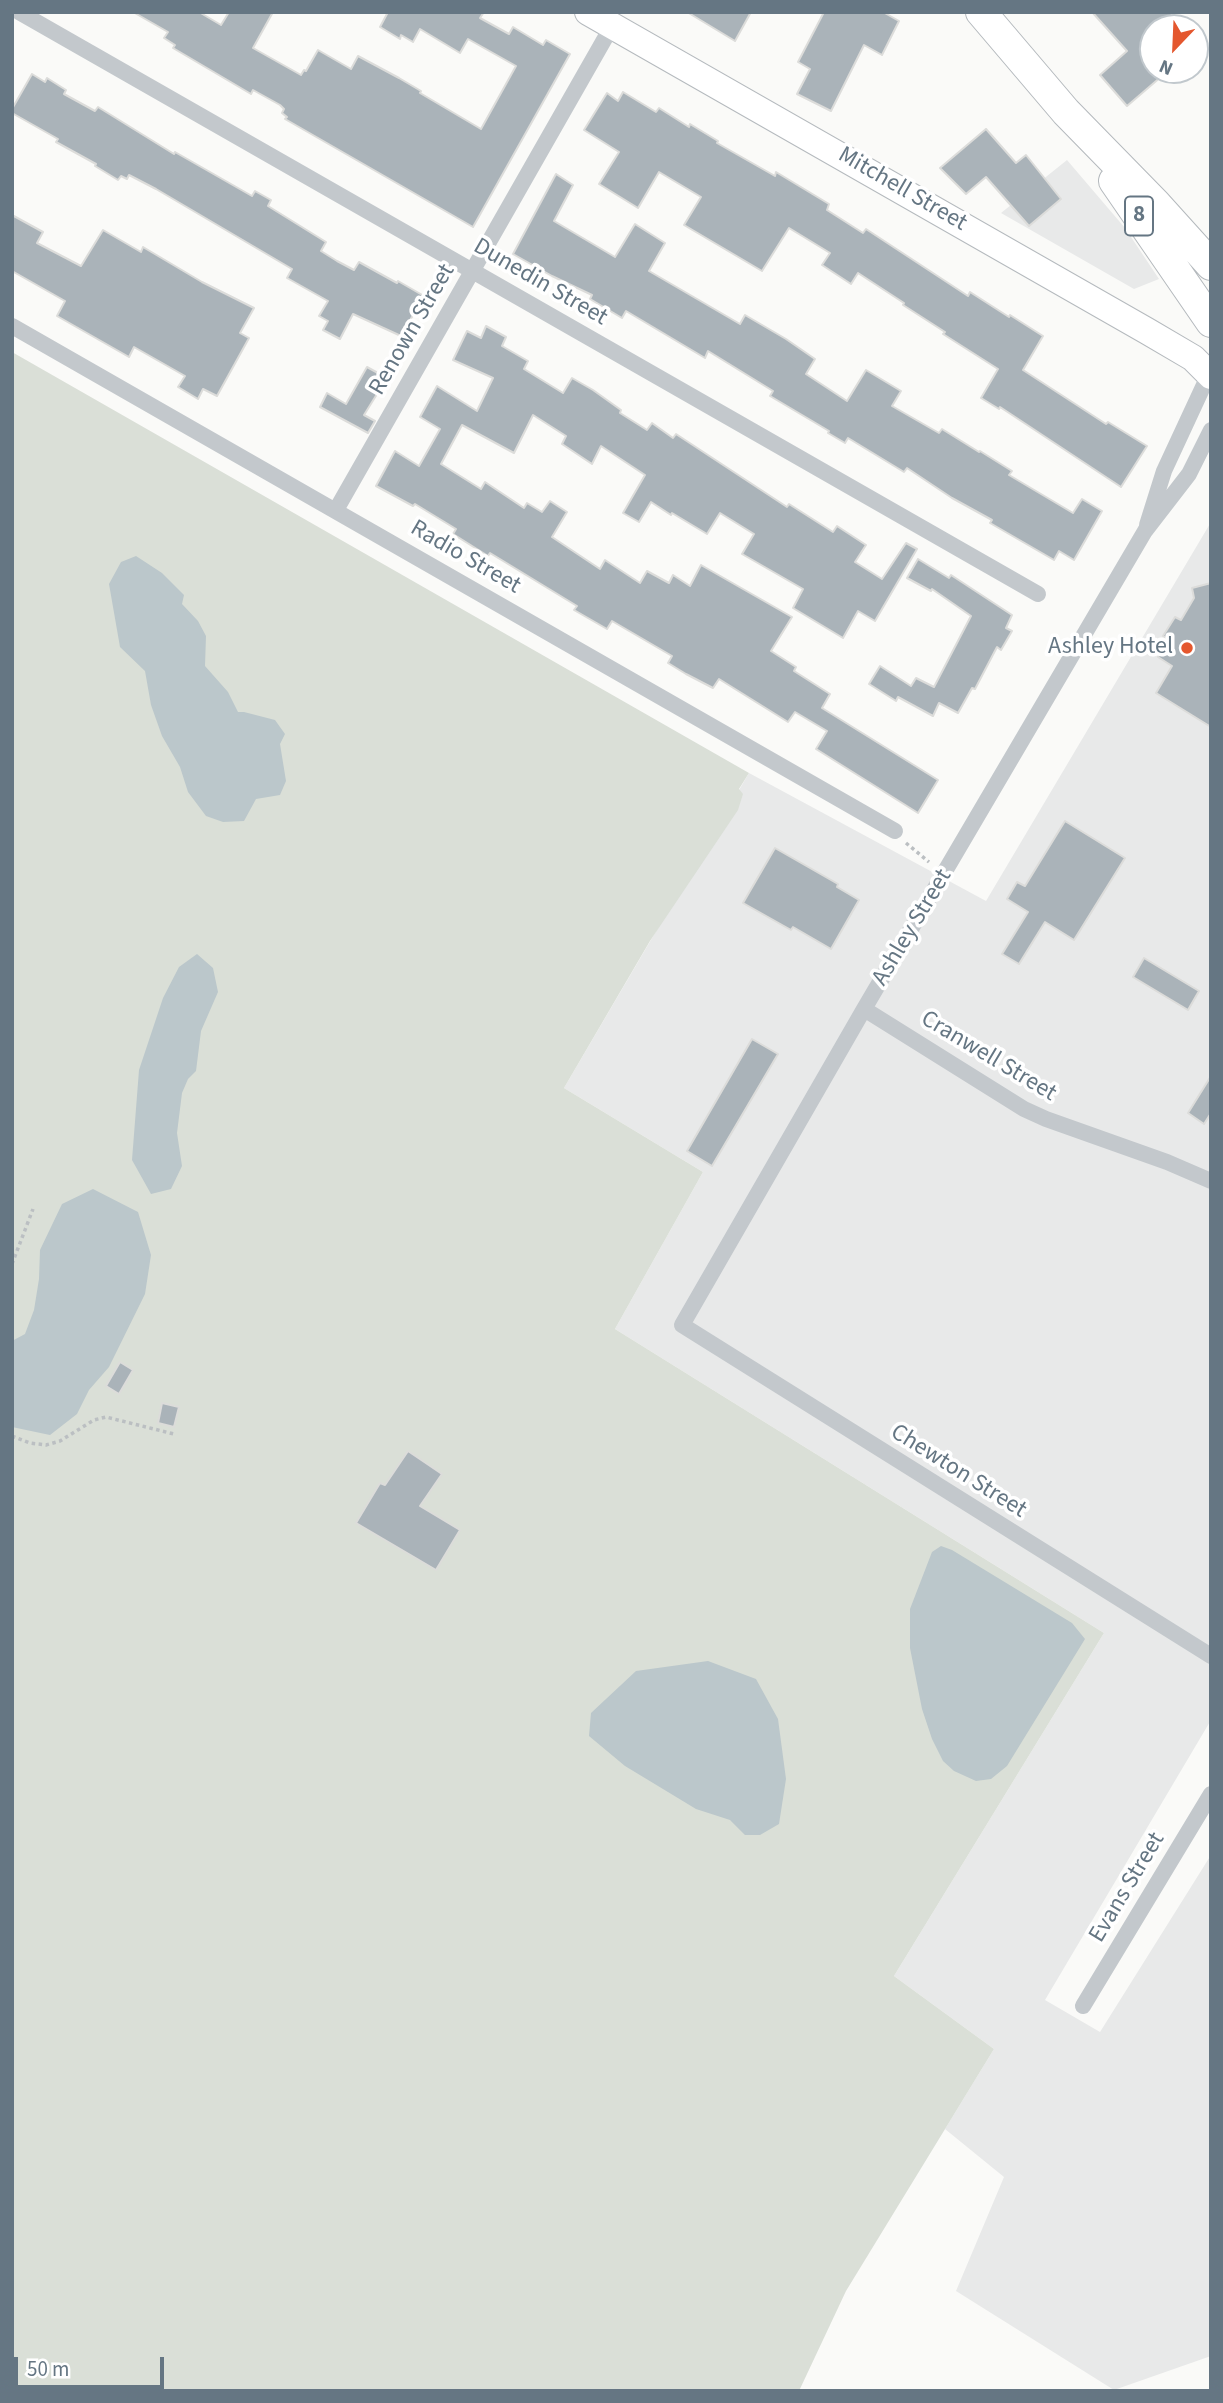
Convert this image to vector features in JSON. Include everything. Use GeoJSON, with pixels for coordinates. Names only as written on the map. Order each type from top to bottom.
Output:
{"type":"FeatureCollection","features":[{"type":"Feature","properties":{"kind":"highway","name":"8"},"geometry":{"type":"LineString","coordinates":[[981,12],[1066,112],[1211,265]]}},
{"type":"Feature","properties":{"kind":"highway","name":"8"},"geometry":{"type":"LineString","coordinates":[[1066,112],[1211,322]]}},
{"type":"Feature","properties":{"kind":"main road","name":"Mitchell Street"},"geometry":{"type":"LineString","coordinates":[[588,12],[1054,276],[1188,355],[1210,374]]}},
{"type":"Feature","properties":{"kind":"street","name":"Dunedin Street"},"geometry":{"type":"LineString","coordinates":[[19,12],[1038,594]]}},
{"type":"Feature","properties":{"kind":"street","name":"Renown Street"},"geometry":{"type":"LineString","coordinates":[[336,510],[612,26]]}},
{"type":"Feature","properties":{"kind":"street","name":"Radio Street"},"geometry":{"type":"LineString","coordinates":[[12,326],[895,831]]}},
{"type":"Feature","properties":{"kind":"street","name":"Ashley Street"},"geometry":{"type":"LineString","coordinates":[[1145,531],[1164,471],[1210,374]]}},
{"type":"Feature","properties":{"kind":"street","name":"Ashley Street"},"geometry":{"type":"LineString","coordinates":[[682,1325],[1145,531],[1185,480],[1211,430]]}},
{"type":"Feature","properties":{"kind":"street"},"geometry":{"type":"LineString","coordinates":[[1185,480],[1211,456]]}},
{"type":"Feature","properties":{"kind":"street","name":"Cranwell Street"},"geometry":{"type":"LineString","coordinates":[[864,1009],[1024,1109],[1211,1181]]}},
{"type":"Feature","properties":{"kind":"street","name":"Chewton Street"},"geometry":{"type":"LineString","coordinates":[[682,1325],[1211,1656]]}},
{"type":"Feature","properties":{"kind":"street","name":"Evans Street"},"geometry":{"type":"LineString","coordinates":[[1083,2006],[1211,1794]]}},
{"type":"Feature","properties":{"kind":"path"},"geometry":{"type":"LineString","coordinates":[[895,831],[919,855],[945,874]]}},
{"type":"Feature","properties":{"kind":"path"},"geometry":{"type":"LineString","coordinates":[[12,1264],[33,1209]]}},
{"type":"Feature","properties":{"kind":"path"},"geometry":{"type":"LineString","coordinates":[[12,1436],[30,1443],[46,1445],[60,1441],[93,1420],[106,1417],[174,1434]]}},
{"type":"Feature","properties":{"kind":"shaded area"},"geometry":{"type":"Polygon","coordinates":[[[1067,160],[1125,228],[1159,279],[1134,289],[1001,213],[1067,160]]]}},
{"type":"Feature","properties":{"kind":"shaded area"},"geometry":{"type":"Polygon","coordinates":[[[12,352],[749,773],[739,789],[743,794],[738,810],[650,941],[564,1088],[703,1172],[615,1329],[1104,1633],[894,1976],[994,2049],[846,2291],[799,2391],[12,2391],[12,352]]]}},
{"type":"Feature","properties":{"kind":"shaded area"},"geometry":{"type":"Polygon","coordinates":[[[1211,522],[1211,1720],[1045,2000],[1100,2032],[1211,1855],[1211,2356],[1114,2390],[956,2291],[1004,2177],[945,2129],[994,2049],[894,1976],[1104,1633],[615,1329],[703,1172],[564,1088],[749,773],[986,901],[1211,522]]]}},
{"type":"Feature","properties":{"kind":"shaded area"},"geometry":{"type":"Polygon","coordinates":[[[136,556],[162,573],[184,595],[182,604],[198,621],[206,636],[205,666],[228,692],[238,712],[275,720],[285,734],[280,744],[286,781],[280,795],[256,799],[244,821],[223,822],[206,816],[188,792],[180,767],[162,736],[151,705],[145,671],[120,647],[109,584],[121,562],[136,556]]]}},
{"type":"Feature","properties":{"kind":"shaded area"},"geometry":{"type":"Polygon","coordinates":[[[197,954],[213,968],[218,992],[201,1031],[196,1071],[188,1079],[182,1093],[177,1133],[182,1166],[171,1189],[151,1194],[132,1160],[139,1070],[163,998],[179,967],[197,954]]]}},
{"type":"Feature","properties":{"kind":"shaded area"},"geometry":{"type":"Polygon","coordinates":[[[93,1189],[138,1212],[151,1255],[145,1294],[109,1367],[89,1390],[77,1414],[50,1435],[12,1427],[12,1341],[25,1334],[34,1310],[40,1250],[62,1204],[93,1189]]]}},
{"type":"Feature","properties":{"kind":"shaded area"},"geometry":{"type":"Polygon","coordinates":[[[941,1546],[952,1550],[1072,1623],[1085,1639],[1007,1766],[991,1779],[976,1781],[954,1771],[943,1761],[922,1709],[910,1648],[910,1609],[932,1552],[941,1546]]]}},
{"type":"Feature","properties":{"kind":"shaded area"},"geometry":{"type":"Polygon","coordinates":[[[708,1661],[756,1679],[778,1719],[786,1779],[779,1824],[760,1835],[745,1835],[730,1820],[696,1809],[625,1766],[589,1736],[591,1713],[636,1671],[708,1661]]]}},
{"type":"Feature","properties":{"kind":"building"},"geometry":{"type":"Polygon","coordinates":[[[133,12],[199,12],[221,25],[229,12],[273,12],[253,48],[301,75],[318,50],[351,69],[358,56],[481,129],[516,66],[468,39],[460,53],[420,29],[413,42],[401,35],[400,39],[380,27],[388,12],[484,12],[480,18],[509,34],[513,27],[543,45],[546,40],[570,54],[473,227],[285,119],[287,117],[282,113],[284,109],[280,105],[253,90],[251,94],[173,48],[175,45],[164,38],[168,32],[133,12]]]}},
{"type":"Feature","properties":{"kind":"building"},"geometry":{"type":"Polygon","coordinates":[[[687,12],[751,12],[735,41],[687,12]]]}},
{"type":"Feature","properties":{"kind":"building"},"geometry":{"type":"Polygon","coordinates":[[[824,12],[883,12],[899,21],[882,55],[864,45],[831,111],[797,94],[810,69],[798,62],[824,12]]]}},
{"type":"Feature","properties":{"kind":"building"},"geometry":{"type":"Polygon","coordinates":[[[1092,12],[1175,12],[1139,14],[1139,84],[1153,84],[1127,106],[1100,75],[1127,51],[1092,12]]]}},
{"type":"Feature","properties":{"kind":"building"},"geometry":{"type":"Polygon","coordinates":[[[32,74],[45,82],[47,78],[66,90],[64,94],[95,111],[98,107],[174,154],[175,152],[252,196],[255,191],[271,200],[268,206],[326,242],[321,251],[337,261],[354,270],[359,262],[424,296],[401,336],[353,314],[340,339],[323,330],[328,321],[319,316],[328,301],[287,278],[292,269],[129,175],[127,179],[121,176],[118,180],[95,166],[96,164],[56,142],[58,139],[12,113],[32,74]]]}},
{"type":"Feature","properties":{"kind":"building"},"geometry":{"type":"Polygon","coordinates":[[[623,92],[656,112],[659,108],[689,127],[690,124],[718,141],[717,143],[775,176],[776,172],[829,204],[827,210],[863,233],[866,229],[968,296],[970,292],[1043,336],[1023,370],[1106,424],[1108,422],[1147,446],[1121,487],[1000,407],[999,409],[981,398],[998,369],[943,334],[945,332],[858,273],[851,284],[822,265],[830,253],[789,228],[762,271],[684,225],[701,197],[659,172],[638,208],[599,184],[619,152],[584,130],[607,93],[618,101],[623,92]]]}},
{"type":"Feature","properties":{"kind":"building"},"geometry":{"type":"Polygon","coordinates":[[[986,129],[1016,163],[1026,155],[1061,199],[1029,226],[986,177],[966,194],[940,168],[986,129]]]}},
{"type":"Feature","properties":{"kind":"building"},"geometry":{"type":"Polygon","coordinates":[[[556,174],[573,185],[554,221],[615,257],[635,224],[665,243],[649,271],[740,324],[745,315],[786,339],[815,359],[806,374],[847,401],[866,370],[901,391],[892,406],[939,433],[942,429],[980,451],[1012,471],[1009,475],[1073,513],[1082,499],[1102,511],[1074,560],[1059,551],[1054,560],[990,523],[992,520],[952,498],[907,468],[904,472],[848,438],[845,443],[828,433],[829,431],[770,396],[773,391],[708,351],[705,358],[626,311],[622,318],[590,299],[592,295],[513,254],[556,174]]]}},
{"type":"Feature","properties":{"kind":"building"},"geometry":{"type":"Polygon","coordinates":[[[12,215],[43,232],[37,243],[81,266],[103,230],[141,252],[143,247],[202,282],[254,308],[240,333],[249,338],[217,396],[203,389],[198,399],[178,387],[185,376],[134,347],[129,357],[57,316],[65,301],[12,271],[12,215]]]}},
{"type":"Feature","properties":{"kind":"building"},"geometry":{"type":"Polygon","coordinates":[[[486,326],[506,337],[502,346],[528,361],[524,369],[563,393],[572,378],[593,390],[621,410],[620,413],[647,430],[652,423],[673,438],[676,434],[787,507],[789,504],[833,532],[837,526],[866,545],[855,562],[882,579],[906,543],[917,549],[875,621],[858,611],[843,638],[793,608],[803,589],[742,554],[754,534],[720,513],[707,534],[651,502],[639,522],[623,513],[645,475],[601,446],[592,464],[562,444],[566,436],[533,415],[514,453],[462,425],[441,464],[481,489],[485,482],[524,508],[527,503],[542,512],[550,501],[567,512],[552,537],[600,569],[605,560],[640,583],[647,571],[669,583],[673,575],[690,586],[701,565],[792,617],[771,651],[796,667],[794,671],[830,694],[822,708],[938,780],[918,813],[816,749],[827,731],[795,712],[788,722],[719,679],[713,688],[686,674],[668,663],[672,656],[612,621],[607,629],[574,610],[577,606],[490,553],[488,556],[453,534],[456,529],[415,504],[413,506],[376,486],[395,451],[419,466],[440,429],[420,417],[437,386],[477,411],[493,378],[453,360],[467,331],[481,338],[486,326]]]}},
{"type":"Feature","properties":{"kind":"building"},"geometry":{"type":"Polygon","coordinates":[[[367,367],[387,378],[364,415],[375,421],[368,433],[320,407],[327,393],[346,404],[367,367]]]}},
{"type":"Feature","properties":{"kind":"building"},"geometry":{"type":"Polygon","coordinates":[[[918,559],[949,578],[951,575],[1012,615],[1006,628],[1012,631],[1001,650],[997,647],[975,689],[972,688],[958,713],[939,703],[933,716],[898,697],[896,701],[869,684],[880,666],[911,686],[916,678],[934,687],[971,616],[932,589],[931,591],[907,578],[918,559]]]}},
{"type":"Feature","properties":{"kind":"building","name":"Ashley Hotel"},"geometry":{"type":"Polygon","coordinates":[[[1211,583],[1211,727],[1156,693],[1172,666],[1158,657],[1169,640],[1163,636],[1175,617],[1181,620],[1194,598],[1192,588],[1211,583]]]}},
{"type":"Feature","properties":{"kind":"building"},"geometry":{"type":"Polygon","coordinates":[[[1065,821],[1125,858],[1074,940],[1045,922],[1019,964],[1002,954],[1028,912],[1007,899],[1017,882],[1025,886],[1065,821]]]}},
{"type":"Feature","properties":{"kind":"building"},"geometry":{"type":"Polygon","coordinates":[[[775,848],[838,884],[837,887],[859,900],[831,949],[743,903],[775,848]]]}},
{"type":"Feature","properties":{"kind":"building"},"geometry":{"type":"Polygon","coordinates":[[[1144,958],[1199,991],[1188,1010],[1133,977],[1144,958]]]}},
{"type":"Feature","properties":{"kind":"building"},"geometry":{"type":"Polygon","coordinates":[[[752,1039],[778,1054],[712,1166],[687,1151],[752,1039]]]}},
{"type":"Feature","properties":{"kind":"building"},"geometry":{"type":"Polygon","coordinates":[[[1211,1076],[1211,1113],[1204,1124],[1188,1113],[1211,1076]]]}},
{"type":"Feature","properties":{"kind":"building"},"geometry":{"type":"Polygon","coordinates":[[[120,1362],[133,1370],[119,1394],[106,1386],[120,1362]]]}},
{"type":"Feature","properties":{"kind":"building"},"geometry":{"type":"Polygon","coordinates":[[[162,1403],[179,1407],[174,1427],[158,1423],[162,1403]]]}},
{"type":"Feature","properties":{"kind":"building"},"geometry":{"type":"Polygon","coordinates":[[[408,1451],[442,1474],[420,1506],[460,1530],[436,1570],[356,1523],[380,1483],[385,1485],[408,1451]]]}},
{"type":"Feature","properties":{"kind":"place","name":"Ashley Hotel"},"geometry":{"type":"Point","coordinates":[1187,648]}}]}
